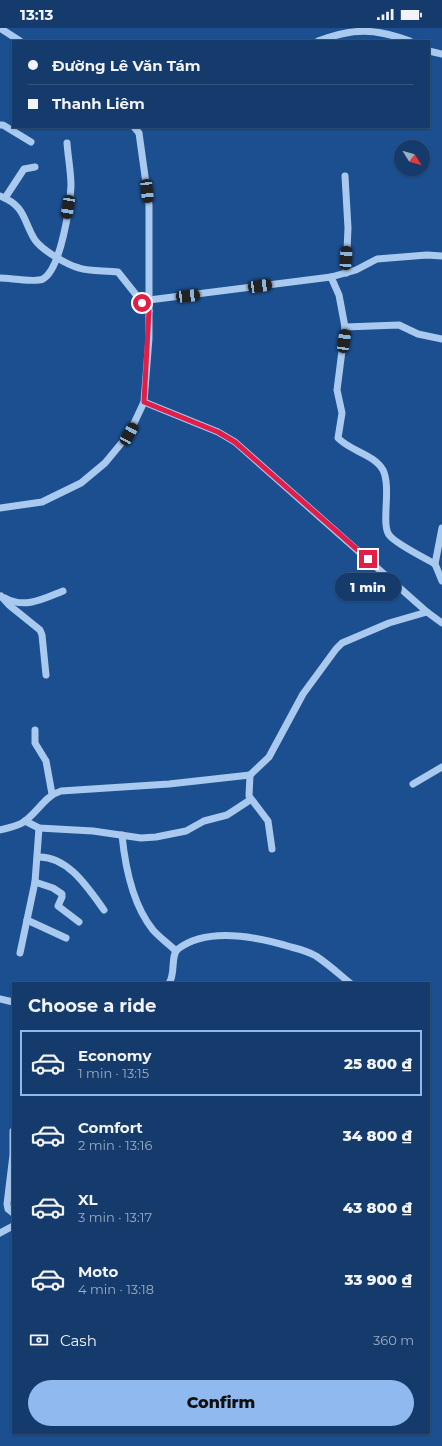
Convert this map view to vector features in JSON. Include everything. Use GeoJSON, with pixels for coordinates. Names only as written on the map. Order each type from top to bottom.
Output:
{"type":"FeatureCollection","features":[{"type":"Feature","properties":{"kind":"street"},"geometry":{"type":"LineString","coordinates":[[0,28],[18,40]]}},
{"type":"Feature","properties":{"kind":"street"},"geometry":{"type":"LineString","coordinates":[[320,40],[341,30],[356,28],[383,32],[407,40]]}},
{"type":"Feature","properties":{"kind":"street"},"geometry":{"type":"LineString","coordinates":[[430,51],[442,54]]}},
{"type":"Feature","properties":{"kind":"street"},"geometry":{"type":"LineString","coordinates":[[0,125],[3,125],[31,142]]}},
{"type":"Feature","properties":{"kind":"street"},"geometry":{"type":"LineString","coordinates":[[0,508],[42,502],[81,483],[105,462],[129,434],[144,402],[149,311],[149,205],[139,134],[135,128]]}},
{"type":"Feature","properties":{"kind":"street"},"geometry":{"type":"LineString","coordinates":[[0,278],[43,279],[51,270],[57,257],[67,216],[71,186],[67,143]]}},
{"type":"Feature","properties":{"kind":"street"},"geometry":{"type":"LineString","coordinates":[[35,167],[24,169],[3,197],[13,203],[26,218],[35,240],[57,257],[77,268],[118,272],[149,311]]}},
{"type":"Feature","properties":{"kind":"street"},"geometry":{"type":"LineString","coordinates":[[345,176],[348,228],[346,273]]}},
{"type":"Feature","properties":{"kind":"street"},"geometry":{"type":"LineString","coordinates":[[149,300],[331,276],[356,270],[377,259],[442,256]]}},
{"type":"Feature","properties":{"kind":"street"},"geometry":{"type":"LineString","coordinates":[[331,276],[339,295],[345,327],[337,390],[342,413],[338,438],[375,461],[382,470],[388,486],[386,529],[390,537],[435,564]]}},
{"type":"Feature","properties":{"kind":"street"},"geometry":{"type":"LineString","coordinates":[[345,327],[399,325],[418,334],[442,339]]}},
{"type":"Feature","properties":{"kind":"street"},"geometry":{"type":"LineString","coordinates":[[144,402],[218,432],[235,442],[427,612],[440,621]]}},
{"type":"Feature","properties":{"kind":"street"},"geometry":{"type":"LineString","coordinates":[[442,528],[435,564],[442,581]]}},
{"type":"Feature","properties":{"kind":"street"},"geometry":{"type":"LineString","coordinates":[[1,596],[13,602],[27,604],[63,591]]}},
{"type":"Feature","properties":{"kind":"street"},"geometry":{"type":"LineString","coordinates":[[1,596],[9,605],[40,630],[42,635],[46,675]]}},
{"type":"Feature","properties":{"kind":"street"},"geometry":{"type":"LineString","coordinates":[[0,830],[14,827],[25,821],[52,794],[61,791],[169,784],[250,775],[269,757],[303,694],[342,642],[389,623],[427,612]]}},
{"type":"Feature","properties":{"kind":"street"},"geometry":{"type":"LineString","coordinates":[[36,730],[35,743],[46,761],[52,794]]}},
{"type":"Feature","properties":{"kind":"street"},"geometry":{"type":"LineString","coordinates":[[413,784],[442,767]]}},
{"type":"Feature","properties":{"kind":"street"},"geometry":{"type":"LineString","coordinates":[[250,775],[250,800],[268,821],[272,849]]}},
{"type":"Feature","properties":{"kind":"street"},"geometry":{"type":"LineString","coordinates":[[25,821],[39,828],[92,831],[141,838],[186,831],[204,820],[227,815],[250,800]]}},
{"type":"Feature","properties":{"kind":"street"},"geometry":{"type":"LineString","coordinates":[[20,953],[35,882],[39,828]]}},
{"type":"Feature","properties":{"kind":"street"},"geometry":{"type":"LineString","coordinates":[[122,835],[130,882],[143,913],[154,930],[176,950]]}},
{"type":"Feature","properties":{"kind":"street"},"geometry":{"type":"LineString","coordinates":[[38,857],[55,858],[64,864],[91,892],[104,910]]}},
{"type":"Feature","properties":{"kind":"street"},"geometry":{"type":"LineString","coordinates":[[35,882],[53,888],[62,894],[58,906],[79,922]]}},
{"type":"Feature","properties":{"kind":"street"},"geometry":{"type":"LineString","coordinates":[[28,920],[66,938]]}},
{"type":"Feature","properties":{"kind":"street"},"geometry":{"type":"LineString","coordinates":[[176,950],[201,938],[237,936],[256,937],[316,956],[349,982]]}},
{"type":"Feature","properties":{"kind":"street"},"geometry":{"type":"LineString","coordinates":[[169,982],[174,972],[176,950]]}},
{"type":"Feature","properties":{"kind":"street"},"geometry":{"type":"LineString","coordinates":[[0,999],[12,1002]]}},
{"type":"Feature","properties":{"kind":"street"},"geometry":{"type":"LineString","coordinates":[[12,1162],[7,1204],[8,1209],[12,1212]]}},
{"type":"Feature","properties":{"kind":"street"},"geometry":{"type":"LineString","coordinates":[[0,1233],[12,1227]]}},
{"type":"Feature","properties":{"kind":"route"},"geometry":{"type":"LineString","coordinates":[[142,303],[149,311],[149,338],[144,402],[218,432],[235,442],[368,559]]}}]}
